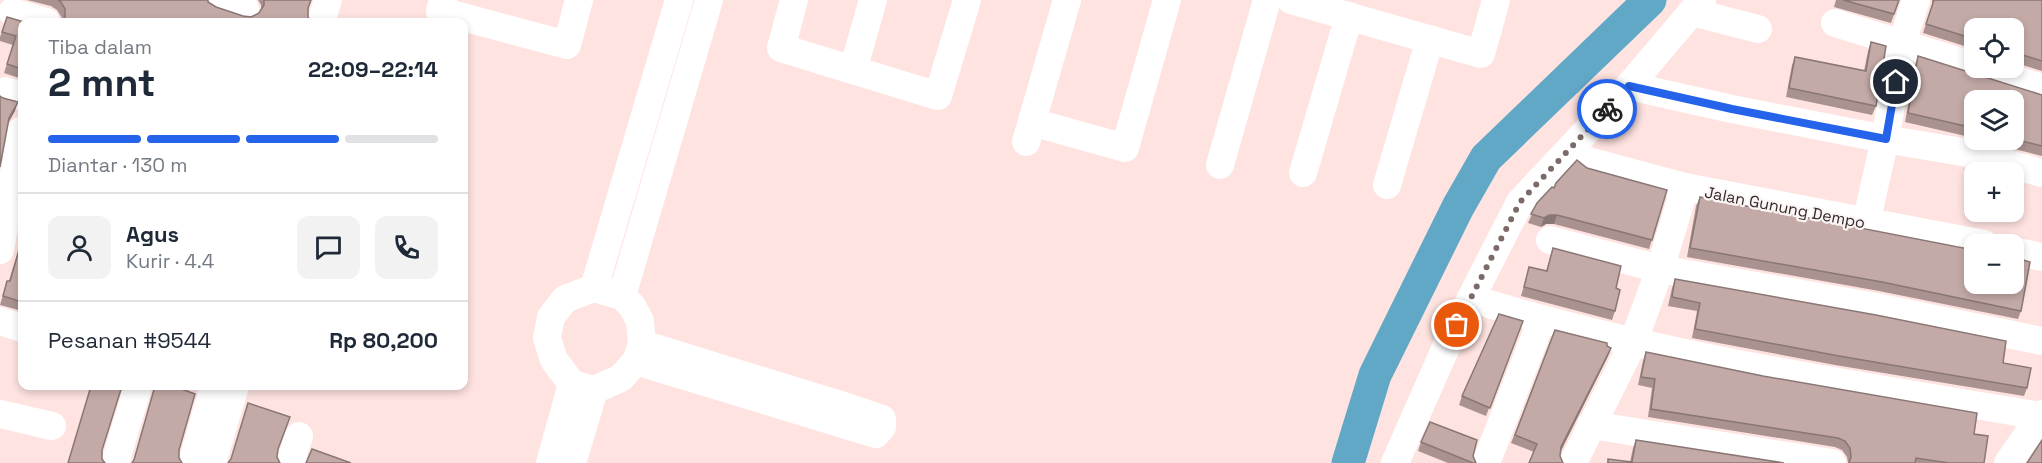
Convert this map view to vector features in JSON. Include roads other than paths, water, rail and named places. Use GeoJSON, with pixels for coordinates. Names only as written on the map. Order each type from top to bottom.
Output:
{"type":"FeatureCollection","features":[{"type":"Feature","properties":{"kind":"street"},"geometry":{"type":"LineString","coordinates":[[48,18],[52,0]]}},
{"type":"Feature","properties":{"kind":"street"},"geometry":{"type":"LineString","coordinates":[[218,0],[245,10]]}},
{"type":"Feature","properties":{"kind":"street"},"geometry":{"type":"LineString","coordinates":[[322,18],[328,0]]}},
{"type":"Feature","properties":{"kind":"street"},"geometry":{"type":"LineString","coordinates":[[338,18],[344,0]]}},
{"type":"Feature","properties":{"kind":"street"},"geometry":{"type":"LineString","coordinates":[[443,0],[440,11],[466,18]]}},
{"type":"Feature","properties":{"kind":"street"},"geometry":{"type":"LineString","coordinates":[[468,18],[567,45],[579,0]]}},
{"type":"Feature","properties":{"kind":"street"},"geometry":{"type":"LineString","coordinates":[[594,288],[679,0]]}},
{"type":"Feature","properties":{"kind":"street"},"geometry":{"type":"LineString","coordinates":[[622,296],[709,0]]}},
{"type":"Feature","properties":{"kind":"street"},"geometry":{"type":"LineString","coordinates":[[794,0],[781,48],[938,96],[967,0]]}},
{"type":"Feature","properties":{"kind":"street"},"geometry":{"type":"LineString","coordinates":[[853,70],[873,0]]}},
{"type":"Feature","properties":{"kind":"street"},"geometry":{"type":"LineString","coordinates":[[1067,0],[1029,132],[1125,148],[1167,0]]}},
{"type":"Feature","properties":{"kind":"street"},"geometry":{"type":"LineString","coordinates":[[1220,165],[1267,0]]}},
{"type":"Feature","properties":{"kind":"street"},"geometry":{"type":"LineString","coordinates":[[1291,0],[1481,54],[1496,0]]}},
{"type":"Feature","properties":{"kind":"street"},"geometry":{"type":"LineString","coordinates":[[1866,223],[1886,139],[1902,43],[1916,0]]}},
{"type":"Feature","properties":{"kind":"street"},"geometry":{"type":"LineString","coordinates":[[1395,463],[1446,347],[1520,202],[1629,86],[1697,6],[1758,29]]}},
{"type":"Feature","properties":{"kind":"street"},"geometry":{"type":"LineString","coordinates":[[12,12],[33,18]]}},
{"type":"Feature","properties":{"kind":"street"},"geometry":{"type":"LineString","coordinates":[[1304,173],[1349,16]]}},
{"type":"Feature","properties":{"kind":"street"},"geometry":{"type":"LineString","coordinates":[[1834,23],[1964,63]]}},
{"type":"Feature","properties":{"kind":"street"},"geometry":{"type":"LineString","coordinates":[[1387,185],[1430,39]]}},
{"type":"Feature","properties":{"kind":"street"},"geometry":{"type":"LineString","coordinates":[[2010,78],[2042,88]]}},
{"type":"Feature","properties":{"kind":"street"},"geometry":{"type":"LineString","coordinates":[[1629,86],[1732,109],[1968,153],[2042,173]]}},
{"type":"Feature","properties":{"kind":"street","name":"Jalan Gunung Dempo"},"geometry":{"type":"LineString","coordinates":[[1588,162],[1685,187],[1964,240]]}},
{"type":"Feature","properties":{"kind":"street"},"geometry":{"type":"LineString","coordinates":[[8,247],[18,180]]}},
{"type":"Feature","properties":{"kind":"street"},"geometry":{"type":"LineString","coordinates":[[1574,463],[1633,343],[1660,269],[1685,187]]}},
{"type":"Feature","properties":{"kind":"street"},"geometry":{"type":"LineString","coordinates":[[1550,240],[1660,269],[1876,307],[2042,340]]}},
{"type":"Feature","properties":{"kind":"street"},"geometry":{"type":"LineString","coordinates":[[2024,252],[2042,256]]}},
{"type":"Feature","properties":{"kind":"street"},"geometry":{"type":"LineString","coordinates":[[594,288],[622,296],[632,306],[640,321],[639,352],[621,378],[584,387],[554,360],[547,338],[550,316],[566,298],[594,288]]}},
{"type":"Feature","properties":{"kind":"street"},"geometry":{"type":"LineString","coordinates":[[1489,304],[1633,343],[1826,380],[2041,415],[2008,463]]}},
{"type":"Feature","properties":{"kind":"street"},"geometry":{"type":"LineString","coordinates":[[1486,463],[1542,319]]}},
{"type":"Feature","properties":{"kind":"street"},"geometry":{"type":"LineString","coordinates":[[0,321],[18,327]]}},
{"type":"Feature","properties":{"kind":"street"},"geometry":{"type":"LineString","coordinates":[[639,352],[850,408],[882,419],[882,427],[876,434],[639,352]]}},
{"type":"Feature","properties":{"kind":"street"},"geometry":{"type":"LineString","coordinates":[[550,463],[584,387]]}},
{"type":"Feature","properties":{"kind":"street"},"geometry":{"type":"LineString","coordinates":[[572,463],[584,387]]}},
{"type":"Feature","properties":{"kind":"street"},"geometry":{"type":"LineString","coordinates":[[115,463],[137,390]]}},
{"type":"Feature","properties":{"kind":"street"},"geometry":{"type":"LineString","coordinates":[[192,463],[220,390]]}},
{"type":"Feature","properties":{"kind":"street"},"geometry":{"type":"LineString","coordinates":[[212,463],[221,390]]}},
{"type":"Feature","properties":{"kind":"street"},"geometry":{"type":"LineString","coordinates":[[0,414],[52,426]]}},
{"type":"Feature","properties":{"kind":"street"},"geometry":{"type":"LineString","coordinates":[[1591,425],[1832,463]]}},
{"type":"Feature","properties":{"kind":"street"},"geometry":{"type":"LineString","coordinates":[[290,463],[299,436]]}},
{"type":"Feature","properties":{"kind":"waterway"},"geometry":{"type":"LineString","coordinates":[[1348,463],[1375,375],[1458,207],[1486,158],[1650,0]]}}]}
